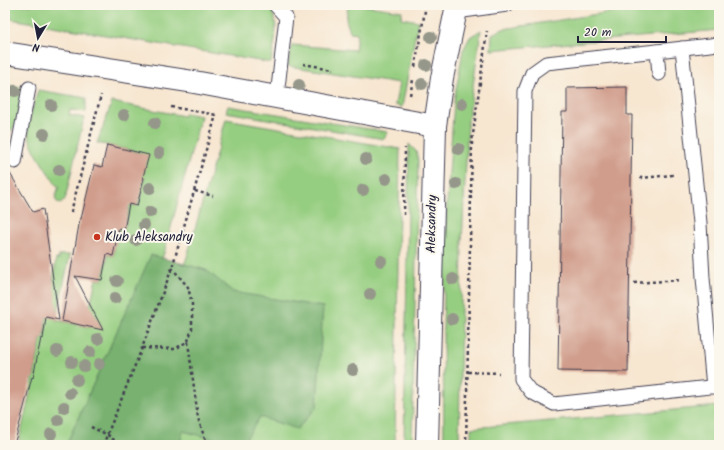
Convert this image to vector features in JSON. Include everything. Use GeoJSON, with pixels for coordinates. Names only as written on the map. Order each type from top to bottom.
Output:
{"type":"FeatureCollection","features":[{"type":"Feature","properties":{"kind":"street","name":"Aleksandry"},"geometry":{"type":"LineString","coordinates":[[428,445],[435,126],[442,78],[456,9]]}},
{"type":"Feature","properties":{"kind":"street"},"geometry":{"type":"LineString","coordinates":[[5,53],[277,97],[435,126]]}},
{"type":"Feature","properties":{"kind":"lane"},"geometry":{"type":"LineString","coordinates":[[275,5],[286,17],[277,97]]}},
{"type":"Feature","properties":{"kind":"lane"},"geometry":{"type":"LineString","coordinates":[[456,9],[490,8],[507,5]]}},
{"type":"Feature","properties":{"kind":"lane"},"geometry":{"type":"LineString","coordinates":[[682,48],[700,223],[703,278],[716,386],[554,404],[531,392],[522,379],[525,91],[532,73],[546,63],[657,50],[719,44]]}},
{"type":"Feature","properties":{"kind":"lane"},"geometry":{"type":"LineString","coordinates":[[657,50],[659,74]]}},
{"type":"Feature","properties":{"kind":"lane"},"geometry":{"type":"LineString","coordinates":[[15,162],[29,88]]}},
{"type":"Feature","properties":{"kind":"path"},"geometry":{"type":"LineString","coordinates":[[466,445],[472,142],[490,8]]}},
{"type":"Feature","properties":{"kind":"path"},"geometry":{"type":"LineString","coordinates":[[281,61],[333,69]]}},
{"type":"Feature","properties":{"kind":"path"},"geometry":{"type":"LineString","coordinates":[[102,445],[108,435],[172,268],[195,191],[222,88]]}},
{"type":"Feature","properties":{"kind":"path"},"geometry":{"type":"LineString","coordinates":[[71,212],[101,95]]}},
{"type":"Feature","properties":{"kind":"path"},"geometry":{"type":"LineString","coordinates":[[195,191],[213,196]]}},
{"type":"Feature","properties":{"kind":"path"},"geometry":{"type":"LineString","coordinates":[[172,268],[188,287],[192,304],[192,328],[188,341],[198,418],[207,445]]}},
{"type":"Feature","properties":{"kind":"path"},"geometry":{"type":"LineString","coordinates":[[634,284],[703,278]]}},
{"type":"Feature","properties":{"kind":"path"},"geometry":{"type":"LineString","coordinates":[[142,348],[175,349],[188,341]]}},
{"type":"Feature","properties":{"kind":"path"},"geometry":{"type":"LineString","coordinates":[[468,372],[522,373]]}},
{"type":"Feature","properties":{"kind":"path"},"geometry":{"type":"LineString","coordinates":[[91,427],[108,435],[120,445]]}},
{"type":"Feature","properties":{"kind":"green space"},"geometry":{"type":"Polygon","coordinates":[[[5,5],[267,5],[272,11],[276,25],[276,32],[271,63],[5,18],[5,5]]]}},
{"type":"Feature","properties":{"kind":"green space"},"geometry":{"type":"Polygon","coordinates":[[[348,5],[361,5],[402,11],[401,18],[418,21],[402,107],[395,105],[399,83],[288,66],[292,45],[355,50],[357,33],[350,32],[346,20],[348,5]]]}},
{"type":"Feature","properties":{"kind":"green space"},"geometry":{"type":"Polygon","coordinates":[[[655,5],[719,5],[719,30],[491,50],[492,34],[503,29],[655,5]]]}},
{"type":"Feature","properties":{"kind":"green space"},"geometry":{"type":"Polygon","coordinates":[[[481,30],[468,121],[462,242],[459,445],[444,445],[443,330],[446,217],[454,101],[463,50],[470,37],[481,30]]]}},
{"type":"Feature","properties":{"kind":"green space"},"geometry":{"type":"Polygon","coordinates":[[[5,85],[21,87],[20,107],[17,121],[5,135],[5,101],[9,91],[5,90],[5,85]]]}},
{"type":"Feature","properties":{"kind":"green space"},"geometry":{"type":"Polygon","coordinates":[[[38,90],[86,98],[86,112],[70,110],[69,115],[84,118],[65,200],[59,204],[55,199],[59,186],[57,186],[38,157],[28,134],[29,122],[38,90]]]}},
{"type":"Feature","properties":{"kind":"green space"},"geometry":{"type":"Polygon","coordinates":[[[112,102],[184,116],[185,113],[201,116],[164,253],[101,425],[91,445],[18,445],[41,339],[44,339],[56,259],[59,259],[59,255],[70,255],[56,320],[92,327],[97,321],[94,314],[89,310],[96,279],[102,280],[108,255],[113,256],[119,229],[124,230],[130,205],[138,206],[145,178],[135,176],[142,153],[97,143],[112,102]]]}},
{"type":"Feature","properties":{"kind":"green space"},"geometry":{"type":"Polygon","coordinates":[[[228,106],[388,132],[384,139],[226,112],[228,106]]]}},
{"type":"Feature","properties":{"kind":"green space"},"geometry":{"type":"Polygon","coordinates":[[[226,119],[400,149],[395,445],[113,445],[123,427],[187,257],[226,119]]]}},
{"type":"Feature","properties":{"kind":"green space"},"geometry":{"type":"Polygon","coordinates":[[[409,144],[416,151],[418,160],[412,445],[404,445],[409,144]]]}},
{"type":"Feature","properties":{"kind":"green space"},"geometry":{"type":"Polygon","coordinates":[[[151,255],[206,270],[233,292],[323,307],[317,407],[297,429],[260,417],[242,445],[183,431],[180,445],[66,445],[151,255]]]}},
{"type":"Feature","properties":{"kind":"green space"},"geometry":{"type":"Polygon","coordinates":[[[719,406],[719,445],[471,445],[471,428],[719,406]]]}},
{"type":"Feature","properties":{"kind":"building"},"geometry":{"type":"Polygon","coordinates":[[[627,87],[627,115],[632,115],[628,372],[558,371],[562,112],[567,112],[567,88],[627,87]]]}},
{"type":"Feature","properties":{"kind":"building"},"geometry":{"type":"Polygon","coordinates":[[[107,145],[149,155],[137,206],[129,204],[124,230],[119,228],[113,256],[107,254],[102,280],[75,276],[103,330],[62,321],[80,219],[94,165],[102,167],[107,145]]]}},
{"type":"Feature","properties":{"kind":"building"},"geometry":{"type":"Polygon","coordinates":[[[5,165],[33,212],[43,209],[59,320],[46,317],[43,339],[41,338],[33,378],[32,377],[14,445],[5,445],[5,165]]]}},
{"type":"Feature","properties":{"kind":"place","name":"Klub Aleksandry"},"geometry":{"type":"Point","coordinates":[97,237]}}]}
